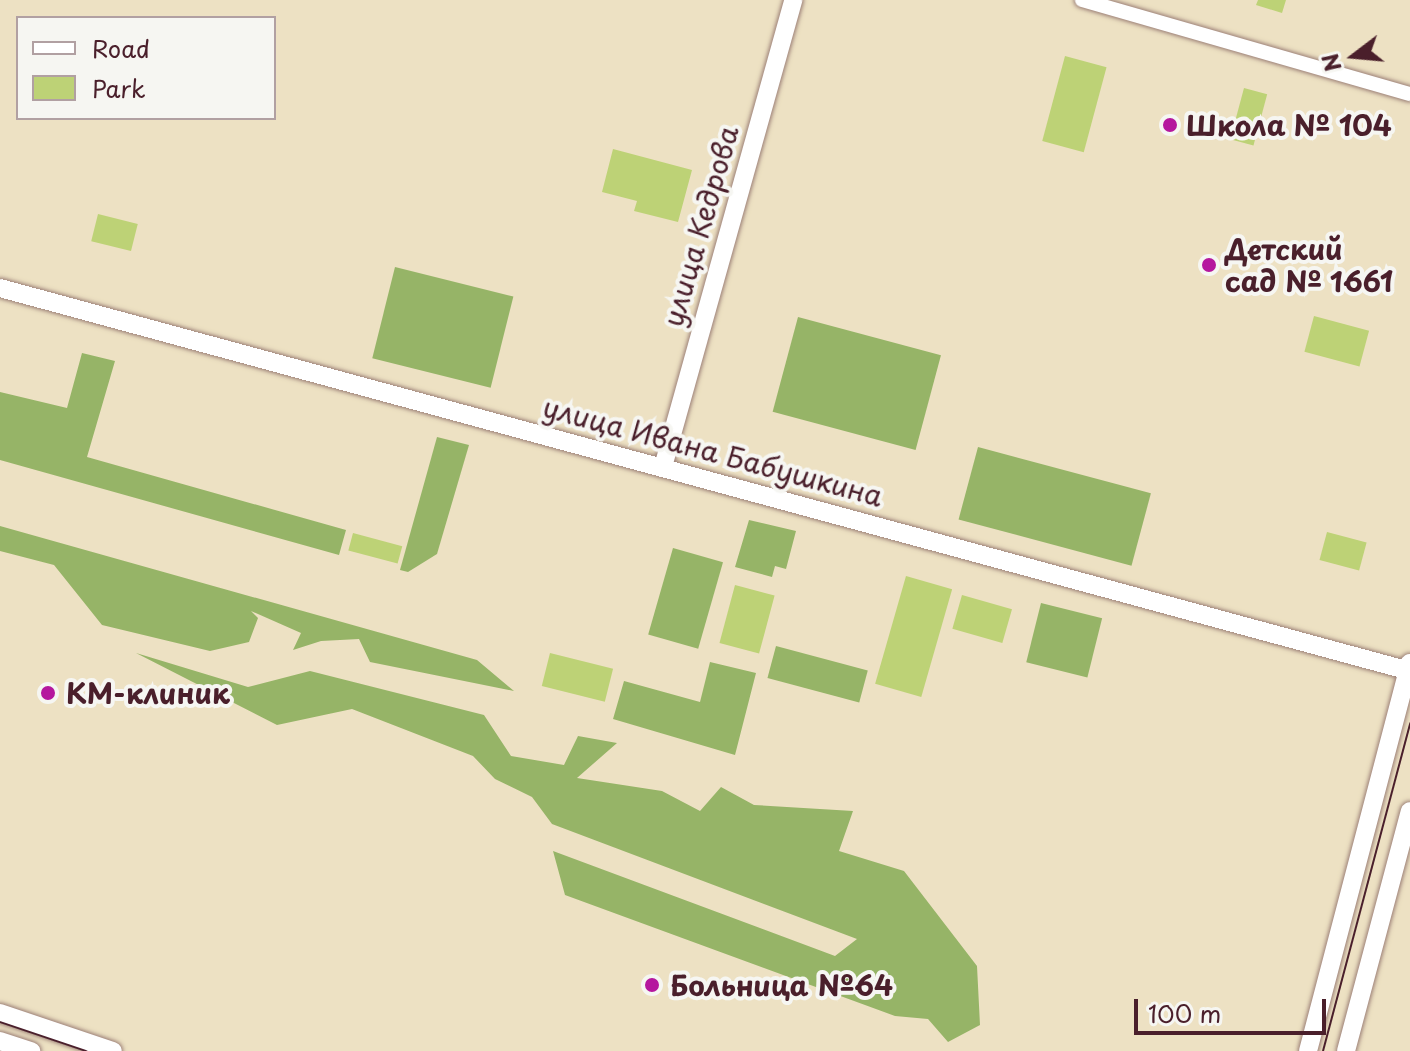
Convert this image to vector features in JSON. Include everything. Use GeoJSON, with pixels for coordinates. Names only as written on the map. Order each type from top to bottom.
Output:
{"type":"FeatureCollection","features":[{"type":"Feature","properties":{"kind":"street","name":"улица Кедрова"},"geometry":{"type":"LineString","coordinates":[[663,467],[793,0]]}},
{"type":"Feature","properties":{"kind":"street"},"geometry":{"type":"LineString","coordinates":[[1082,0],[1410,94]]}},
{"type":"Feature","properties":{"kind":"street","name":"улица Ивана Бабушкина"},"geometry":{"type":"LineString","coordinates":[[0,288],[1409,668]]}},
{"type":"Feature","properties":{"kind":"street"},"geometry":{"type":"LineString","coordinates":[[1308,1051],[1409,668]]}},
{"type":"Feature","properties":{"kind":"street"},"geometry":{"type":"LineString","coordinates":[[1346,1051],[1410,811]]}},
{"type":"Feature","properties":{"kind":"street"},"geometry":{"type":"LineString","coordinates":[[0,1013],[113,1051]]}},
{"type":"Feature","properties":{"kind":"street"},"geometry":{"type":"LineString","coordinates":[[0,1041],[31,1051]]}},
{"type":"Feature","properties":{"kind":"green space"},"geometry":{"type":"Polygon","coordinates":[[[1258,0],[1286,0],[1282,13],[1256,5],[1258,0]]]}},
{"type":"Feature","properties":{"kind":"green space"},"geometry":{"type":"Polygon","coordinates":[[[1065,56],[1107,67],[1084,152],[1042,141],[1065,56]]]}},
{"type":"Feature","properties":{"kind":"green space"},"geometry":{"type":"Polygon","coordinates":[[[1244,88],[1267,94],[1253,145],[1230,139],[1244,88]]]}},
{"type":"Feature","properties":{"kind":"green space"},"geometry":{"type":"Polygon","coordinates":[[[613,149],[692,170],[678,222],[634,211],[637,201],[602,192],[613,149]]]}},
{"type":"Feature","properties":{"kind":"green space"},"geometry":{"type":"Polygon","coordinates":[[[98,214],[138,224],[131,251],[91,241],[98,214]]]}},
{"type":"Feature","properties":{"kind":"green space"},"geometry":{"type":"Polygon","coordinates":[[[395,267],[513,297],[491,388],[372,358],[395,267]]]}},
{"type":"Feature","properties":{"kind":"green space"},"geometry":{"type":"Polygon","coordinates":[[[1314,316],[1369,331],[1359,366],[1304,352],[1314,316]]]}},
{"type":"Feature","properties":{"kind":"green space"},"geometry":{"type":"Polygon","coordinates":[[[798,317],[941,355],[916,450],[773,412],[798,317]]]}},
{"type":"Feature","properties":{"kind":"green space"},"geometry":{"type":"Polygon","coordinates":[[[82,353],[115,361],[87,457],[346,530],[339,555],[0,460],[0,392],[67,408],[82,353]]]}},
{"type":"Feature","properties":{"kind":"green space"},"geometry":{"type":"Polygon","coordinates":[[[437,437],[469,445],[437,554],[408,572],[400,570],[437,437]]]}},
{"type":"Feature","properties":{"kind":"green space"},"geometry":{"type":"Polygon","coordinates":[[[978,447],[1151,493],[1131,566],[959,519],[978,447]]]}},
{"type":"Feature","properties":{"kind":"green space"},"geometry":{"type":"Polygon","coordinates":[[[749,520],[796,531],[786,569],[775,566],[772,577],[735,567],[749,520]]]}},
{"type":"Feature","properties":{"kind":"green space"},"geometry":{"type":"Polygon","coordinates":[[[0,526],[477,660],[514,691],[370,662],[359,639],[321,641],[293,650],[301,633],[251,611],[258,618],[249,642],[210,651],[102,625],[54,565],[0,551],[0,526]]]}},
{"type":"Feature","properties":{"kind":"green space"},"geometry":{"type":"Polygon","coordinates":[[[1327,532],[1367,543],[1359,571],[1319,560],[1327,532]]]}},
{"type":"Feature","properties":{"kind":"green space"},"geometry":{"type":"Polygon","coordinates":[[[353,533],[402,546],[398,564],[348,550],[353,533]]]}},
{"type":"Feature","properties":{"kind":"green space"},"geometry":{"type":"Polygon","coordinates":[[[673,548],[723,562],[698,649],[648,635],[673,548]]]}},
{"type":"Feature","properties":{"kind":"green space"},"geometry":{"type":"Polygon","coordinates":[[[906,576],[952,589],[921,697],[875,684],[906,576]]]}},
{"type":"Feature","properties":{"kind":"green space"},"geometry":{"type":"Polygon","coordinates":[[[735,585],[775,596],[759,654],[719,643],[735,585]]]}},
{"type":"Feature","properties":{"kind":"green space"},"geometry":{"type":"Polygon","coordinates":[[[962,595],[1012,609],[1002,643],[952,629],[962,595]]]}},
{"type":"Feature","properties":{"kind":"green space"},"geometry":{"type":"Polygon","coordinates":[[[1041,603],[1102,618],[1087,677],[1026,662],[1041,603]]]}},
{"type":"Feature","properties":{"kind":"green space"},"geometry":{"type":"Polygon","coordinates":[[[776,646],[868,671],[859,702],[767,678],[776,646]]]}},
{"type":"Feature","properties":{"kind":"green space"},"geometry":{"type":"Polygon","coordinates":[[[136,653],[248,687],[310,671],[484,715],[511,756],[564,765],[578,736],[617,743],[577,778],[662,791],[700,811],[721,787],[754,805],[853,811],[839,851],[904,871],[977,966],[980,1025],[948,1042],[928,1019],[895,1016],[565,895],[553,851],[835,956],[857,939],[552,824],[532,797],[495,779],[473,756],[352,709],[277,725],[136,653]]]}},
{"type":"Feature","properties":{"kind":"green space"},"geometry":{"type":"Polygon","coordinates":[[[550,653],[613,669],[605,702],[542,686],[550,653]]]}},
{"type":"Feature","properties":{"kind":"green space"},"geometry":{"type":"Polygon","coordinates":[[[710,662],[756,673],[735,755],[613,719],[624,681],[700,702],[710,662]]]}},
{"type":"Feature","properties":{"kind":"tram line"},"geometry":{"type":"LineString","coordinates":[[1323,1051],[1410,723]]}},
{"type":"Feature","properties":{"kind":"tram line"},"geometry":{"type":"LineString","coordinates":[[0,1022],[86,1051]]}},
{"type":"Feature","properties":{"kind":"place","name":"Школа № 104"},"geometry":{"type":"Point","coordinates":[1170,125]}},
{"type":"Feature","properties":{"kind":"place","name":"Детский сад № 1661"},"geometry":{"type":"Point","coordinates":[1209,265]}},
{"type":"Feature","properties":{"kind":"place","name":"КМ-клиник"},"geometry":{"type":"Point","coordinates":[48,693]}},
{"type":"Feature","properties":{"kind":"place","name":"Больница №64"},"geometry":{"type":"Point","coordinates":[652,985]}}]}
